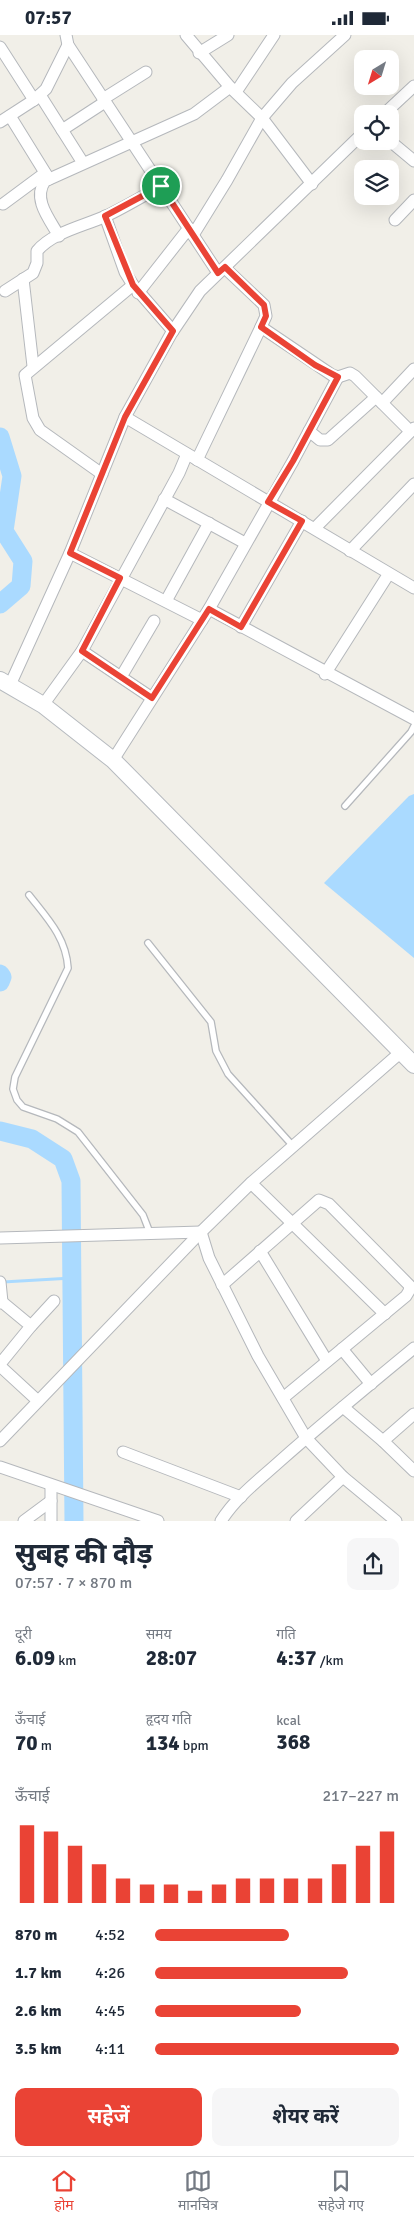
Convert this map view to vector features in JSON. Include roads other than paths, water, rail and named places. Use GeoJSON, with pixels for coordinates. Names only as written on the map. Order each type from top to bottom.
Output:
{"type":"FeatureCollection","features":[{"type":"Feature","properties":{"kind":"main road"},"geometry":{"type":"LineString","coordinates":[[5,683],[43,705],[113,760],[414,1065]]}},
{"type":"Feature","properties":{"kind":"street"},"geometry":{"type":"LineString","coordinates":[[186,35],[233,90],[262,119],[312,184]]}},
{"type":"Feature","properties":{"kind":"street"},"geometry":{"type":"LineString","coordinates":[[200,53],[228,35]]}},
{"type":"Feature","properties":{"kind":"street"},"geometry":{"type":"LineString","coordinates":[[3,204],[47,176],[83,163],[194,114],[233,90],[274,35]]}},
{"type":"Feature","properties":{"kind":"street"},"geometry":{"type":"LineString","coordinates":[[102,474],[46,435],[36,424],[25,375],[33,366],[136,289],[191,232],[227,180],[262,119],[292,83],[345,35]]}},
{"type":"Feature","properties":{"kind":"street"},"geometry":{"type":"LineString","coordinates":[[0,122],[37,98],[46,89],[67,40]]}},
{"type":"Feature","properties":{"kind":"street"},"geometry":{"type":"LineString","coordinates":[[43,705],[82,651],[164,499],[192,457],[266,316],[264,305],[222,270],[191,232],[130,142],[67,40]]}},
{"type":"Feature","properties":{"kind":"street"},"geometry":{"type":"LineString","coordinates":[[0,47],[62,131],[83,163]]}},
{"type":"Feature","properties":{"kind":"street"},"geometry":{"type":"LineString","coordinates":[[62,131],[146,72]]}},
{"type":"Feature","properties":{"kind":"street"},"geometry":{"type":"LineString","coordinates":[[394,105],[414,86]]}},
{"type":"Feature","properties":{"kind":"street"},"geometry":{"type":"LineString","coordinates":[[10,116],[47,176]]}},
{"type":"Feature","properties":{"kind":"street"},"geometry":{"type":"LineString","coordinates":[[5,683],[70,553],[125,417],[173,331],[200,291],[354,142]]}},
{"type":"Feature","properties":{"kind":"street"},"geometry":{"type":"LineString","coordinates":[[399,148],[414,161]]}},
{"type":"Feature","properties":{"kind":"street"},"geometry":{"type":"LineString","coordinates":[[47,176],[39,193],[41,202],[58,236]]}},
{"type":"Feature","properties":{"kind":"street"},"geometry":{"type":"LineString","coordinates":[[5,291],[36,269],[37,251],[58,236],[105,216],[161,186]]}},
{"type":"Feature","properties":{"kind":"street"},"geometry":{"type":"LineString","coordinates":[[395,220],[414,200]]}},
{"type":"Feature","properties":{"kind":"street"},"geometry":{"type":"LineString","coordinates":[[105,216],[136,289],[173,331]]}},
{"type":"Feature","properties":{"kind":"street"},"geometry":{"type":"LineString","coordinates":[[24,279],[33,366]]}},
{"type":"Feature","properties":{"kind":"street"},"geometry":{"type":"LineString","coordinates":[[261,327],[315,365],[338,377]]}},
{"type":"Feature","properties":{"kind":"street"},"geometry":{"type":"LineString","coordinates":[[309,431],[320,440],[328,440],[379,400],[414,369]]}},
{"type":"Feature","properties":{"kind":"street"},"geometry":{"type":"LineString","coordinates":[[113,760],[209,609],[338,377],[346,373],[355,376],[412,430],[316,528]]}},
{"type":"Feature","properties":{"kind":"street"},"geometry":{"type":"LineString","coordinates":[[125,417],[268,502],[316,528],[388,575],[412,585]]}},
{"type":"Feature","properties":{"kind":"street"},"geometry":{"type":"LineString","coordinates":[[350,551],[414,484]]}},
{"type":"Feature","properties":{"kind":"street"},"geometry":{"type":"LineString","coordinates":[[164,499],[245,543]]}},
{"type":"Feature","properties":{"kind":"street"},"geometry":{"type":"LineString","coordinates":[[241,627],[302,521]]}},
{"type":"Feature","properties":{"kind":"street"},"geometry":{"type":"LineString","coordinates":[[166,601],[209,523]]}},
{"type":"Feature","properties":{"kind":"street"},"geometry":{"type":"LineString","coordinates":[[70,553],[202,620]]}},
{"type":"Feature","properties":{"kind":"street"},"geometry":{"type":"LineString","coordinates":[[325,674],[388,575]]}},
{"type":"Feature","properties":{"kind":"street"},"geometry":{"type":"LineString","coordinates":[[209,609],[325,674],[414,719]]}},
{"type":"Feature","properties":{"kind":"street"},"geometry":{"type":"LineString","coordinates":[[121,677],[154,621]]}},
{"type":"Feature","properties":{"kind":"street"},"geometry":{"type":"LineString","coordinates":[[82,651],[152,698]]}},
{"type":"Feature","properties":{"kind":"street"},"geometry":{"type":"LineString","coordinates":[[0,1441],[200,1232],[251,1183],[401,1052]]}},
{"type":"Feature","properties":{"kind":"street"},"geometry":{"type":"LineString","coordinates":[[251,1183],[384,1314]]}},
{"type":"Feature","properties":{"kind":"street"},"geometry":{"type":"LineString","coordinates":[[222,1285],[291,1223],[320,1200],[329,1204],[410,1286],[410,1291],[406,1296],[283,1398]]}},
{"type":"Feature","properties":{"kind":"street"},"geometry":{"type":"LineString","coordinates":[[0,1238],[200,1232]]}},
{"type":"Feature","properties":{"kind":"street"},"geometry":{"type":"LineString","coordinates":[[200,1232],[209,1258],[258,1357],[306,1438],[344,1477],[396,1521]]}},
{"type":"Feature","properties":{"kind":"street"},"geometry":{"type":"LineString","coordinates":[[260,1251],[327,1361]]}},
{"type":"Feature","properties":{"kind":"street"},"geometry":{"type":"LineString","coordinates":[[1,1295],[31,1326]]}},
{"type":"Feature","properties":{"kind":"street"},"geometry":{"type":"LineString","coordinates":[[38,1401],[0,1365],[54,1301]]}},
{"type":"Feature","properties":{"kind":"street"},"geometry":{"type":"LineString","coordinates":[[222,1521],[230,1508],[241,1497],[306,1438],[414,1348]]}},
{"type":"Feature","properties":{"kind":"street"},"geometry":{"type":"LineString","coordinates":[[342,1349],[371,1384]]}},
{"type":"Feature","properties":{"kind":"street"},"geometry":{"type":"LineString","coordinates":[[343,1407],[384,1441],[414,1471]]}},
{"type":"Feature","properties":{"kind":"street"},"geometry":{"type":"LineString","coordinates":[[384,1441],[414,1413]]}},
{"type":"Feature","properties":{"kind":"street"},"geometry":{"type":"LineString","coordinates":[[122,1452],[241,1497]]}},
{"type":"Feature","properties":{"kind":"street"},"geometry":{"type":"LineString","coordinates":[[0,1467],[158,1521]]}},
{"type":"Feature","properties":{"kind":"street"},"geometry":{"type":"LineString","coordinates":[[296,1521],[344,1477]]}},
{"type":"Feature","properties":{"kind":"street"},"geometry":{"type":"LineString","coordinates":[[51,1485],[51,1521]]}},
{"type":"Feature","properties":{"kind":"street"},"geometry":{"type":"LineString","coordinates":[[24,1521],[51,1501]]}},
{"type":"Feature","properties":{"kind":"lane"},"geometry":{"type":"LineString","coordinates":[[345,806],[411,732],[414,726]]}},
{"type":"Feature","properties":{"kind":"lane"},"geometry":{"type":"LineString","coordinates":[[29,895],[58,933],[67,952],[68,968],[15,1077],[13,1089],[23,1107],[63,1122],[78,1132],[144,1215],[150,1233]]}},
{"type":"Feature","properties":{"kind":"lane"},"geometry":{"type":"LineString","coordinates":[[148,943],[212,1022],[216,1051],[220,1063],[293,1147]]}},
{"type":"Feature","properties":{"kind":"water"},"geometry":{"type":"Polygon","coordinates":[[[414,794],[414,958],[324,883],[409,796],[414,794]]]}},
{"type":"Feature","properties":{"kind":"waterway"},"geometry":{"type":"LineString","coordinates":[[0,437],[12,476],[4,531],[23,561],[21,586],[0,604]]}},
{"type":"Feature","properties":{"kind":"waterway"},"geometry":{"type":"LineString","coordinates":[[0,974],[2,977],[0,982]]}},
{"type":"Feature","properties":{"kind":"waterway"},"geometry":{"type":"LineString","coordinates":[[0,1131],[32,1139],[63,1159],[71,1181],[74,1521]]}},
{"type":"Feature","properties":{"kind":"waterway"},"geometry":{"type":"LineString","coordinates":[[3,1282],[72,1278]]}}]}
